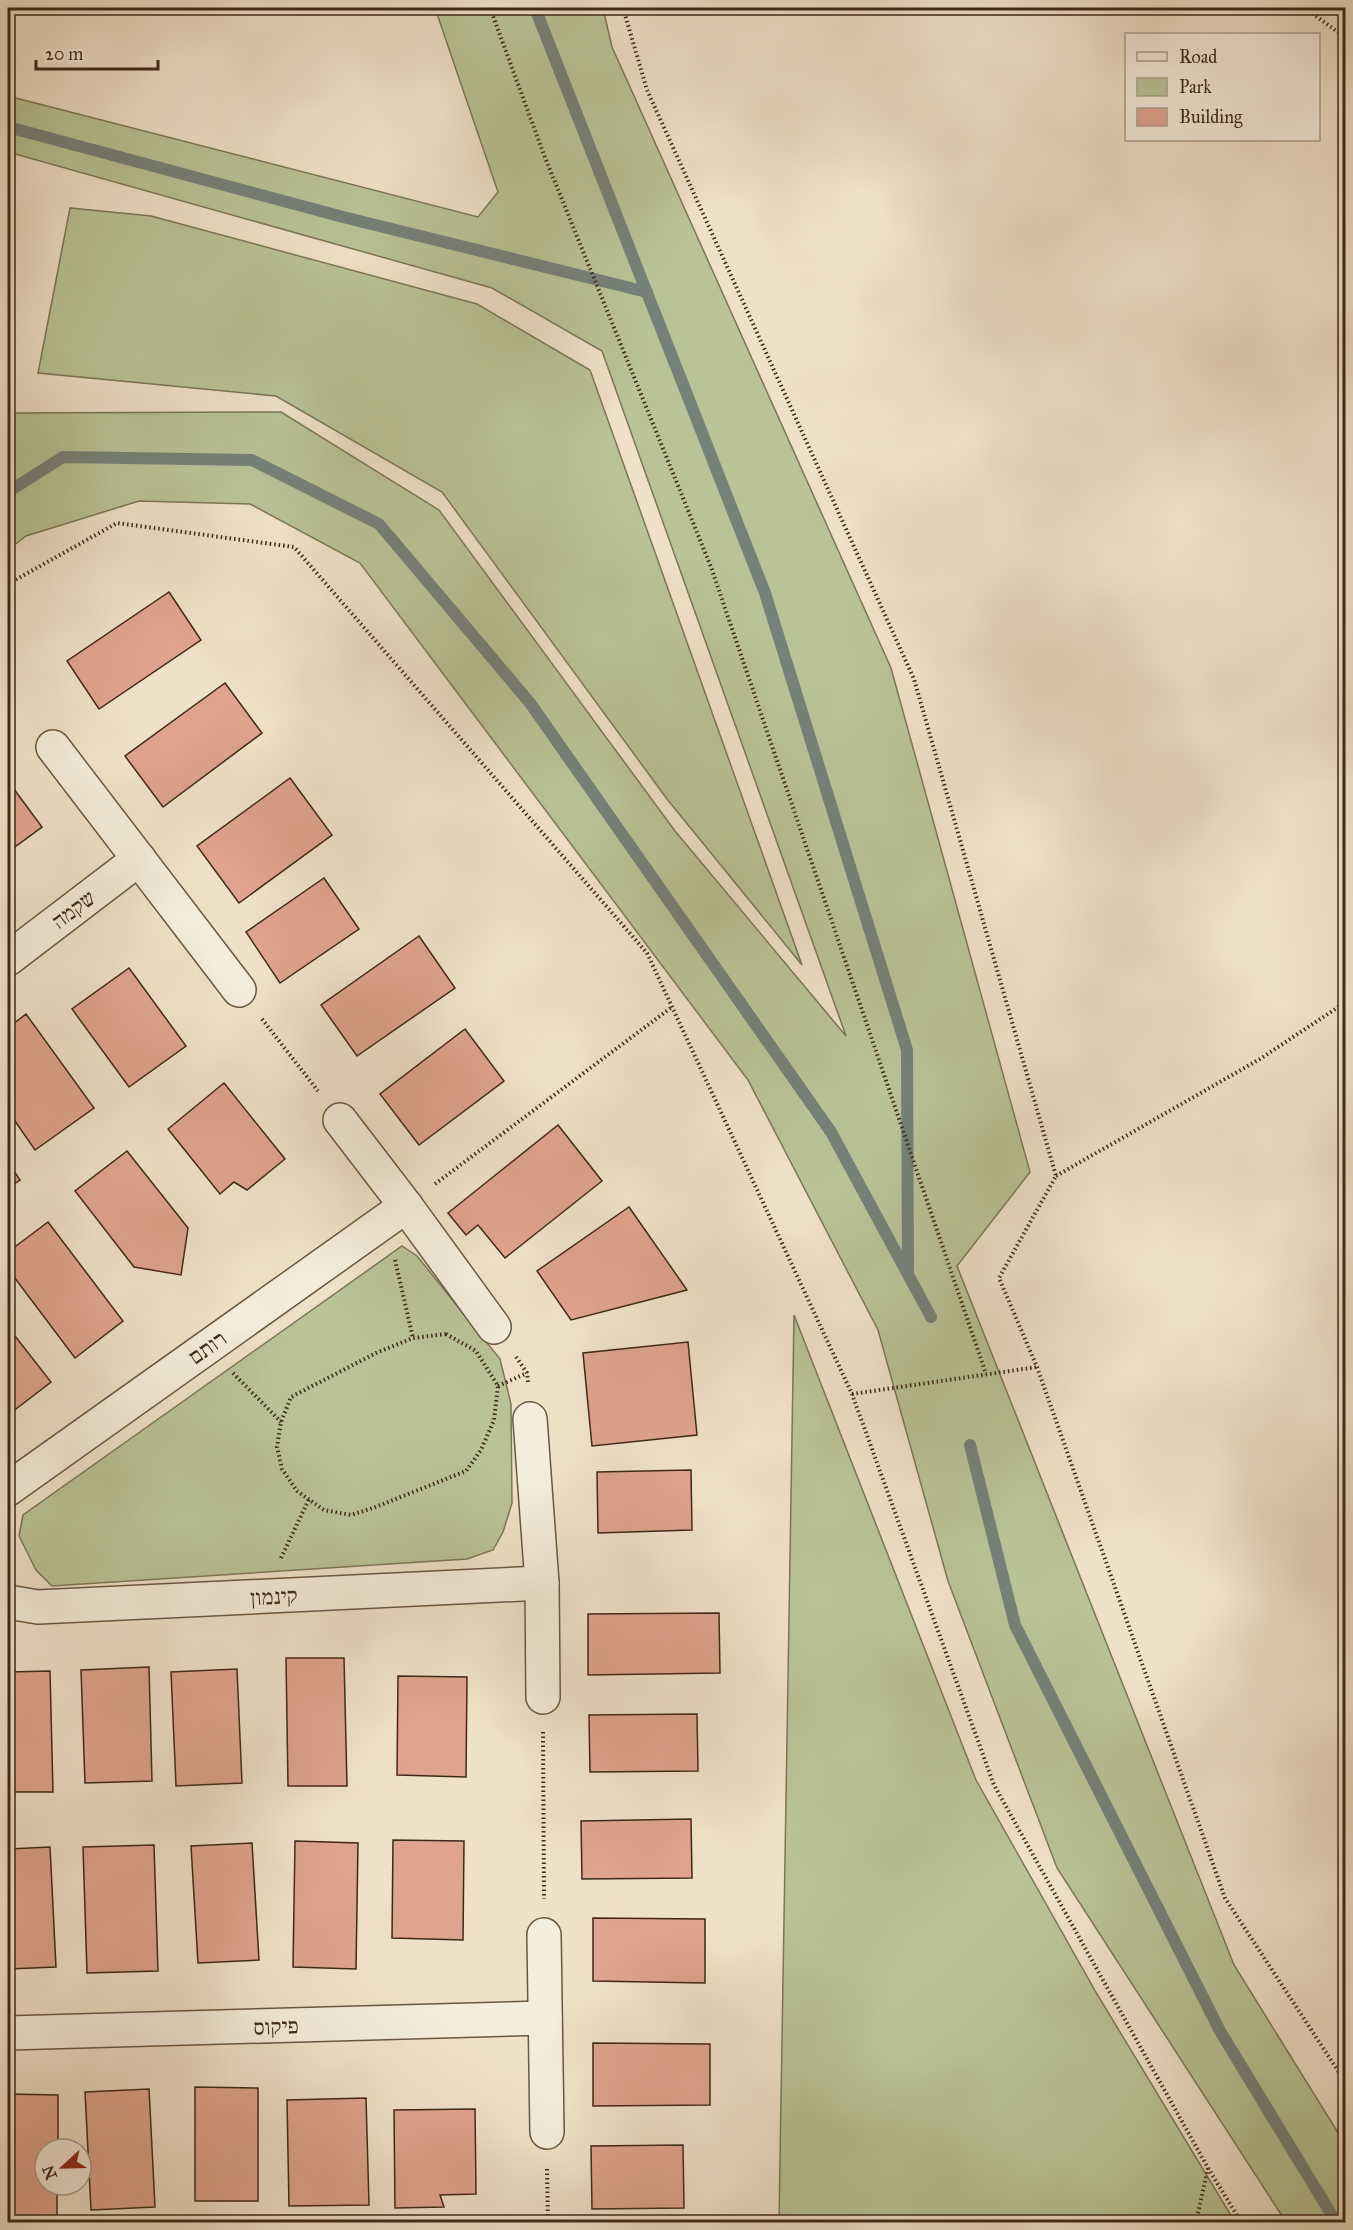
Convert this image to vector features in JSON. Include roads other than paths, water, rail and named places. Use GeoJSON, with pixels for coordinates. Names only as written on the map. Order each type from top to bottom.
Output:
{"type":"FeatureCollection","features":[{"type":"Feature","properties":{"kind":"street"},"geometry":{"type":"LineString","coordinates":[[53,747],[240,990]]}},
{"type":"Feature","properties":{"kind":"street","name":"שקמה"},"geometry":{"type":"LineString","coordinates":[[8,959],[139,859]]}},
{"type":"Feature","properties":{"kind":"street"},"geometry":{"type":"LineString","coordinates":[[340,1120],[396,1213],[494,1327]]}},
{"type":"Feature","properties":{"kind":"street","name":"רותם"},"geometry":{"type":"LineString","coordinates":[[8,1489],[396,1213]]}},
{"type":"Feature","properties":{"kind":"street"},"geometry":{"type":"LineString","coordinates":[[530,1419],[542,1583],[543,1697]]}},
{"type":"Feature","properties":{"kind":"street","name":"קינמון"},"geometry":{"type":"LineString","coordinates":[[8,1602],[38,1607],[542,1583]]}},
{"type":"Feature","properties":{"kind":"street"},"geometry":{"type":"LineString","coordinates":[[544,1935],[547,2132]]}},
{"type":"Feature","properties":{"kind":"street","name":"פיקוס"},"geometry":{"type":"LineString","coordinates":[[8,2033],[545,2018]]}},
{"type":"Feature","properties":{"kind":"waterway"},"geometry":{"type":"LineString","coordinates":[[535,8],[765,593],[907,1050],[908,1270]]}},
{"type":"Feature","properties":{"kind":"waterway"},"geometry":{"type":"LineString","coordinates":[[8,127],[343,217],[647,292]]}},
{"type":"Feature","properties":{"kind":"waterway"},"geometry":{"type":"LineString","coordinates":[[8,492],[63,457],[252,460],[379,524],[530,703],[831,1132],[931,1317]]}},
{"type":"Feature","properties":{"kind":"waterway"},"geometry":{"type":"LineString","coordinates":[[970,1445],[1015,1625],[1220,2031],[1336,2222]]}}]}
